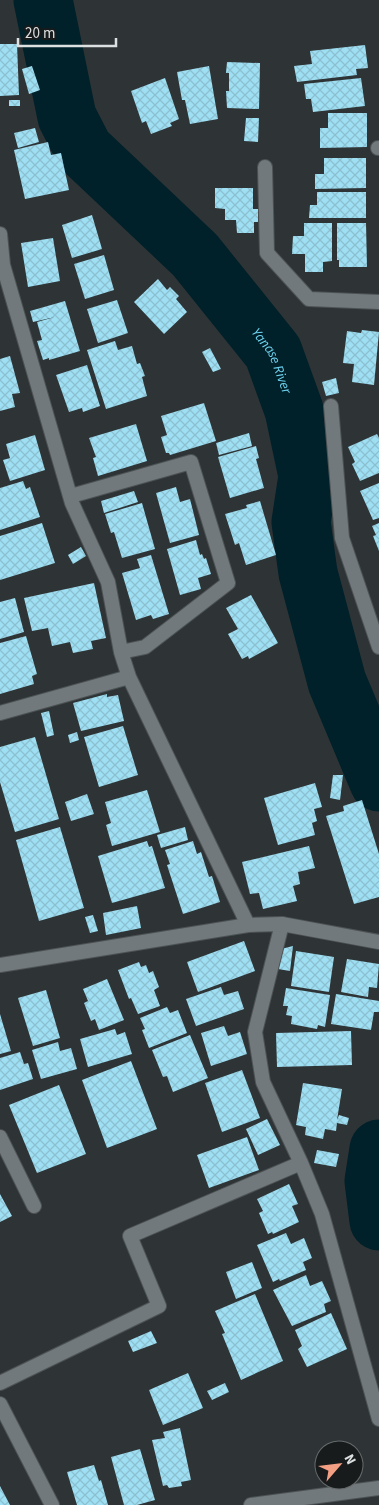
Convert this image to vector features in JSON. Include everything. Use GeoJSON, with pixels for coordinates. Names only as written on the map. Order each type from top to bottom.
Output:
{"type":"FeatureCollection","features":[{"type":"Feature","properties":{"kind":"street"},"geometry":{"type":"LineString","coordinates":[[265,167],[267,253],[309,299],[379,302]]}},
{"type":"Feature","properties":{"kind":"street"},"geometry":{"type":"LineString","coordinates":[[0,234],[3,265],[71,496],[108,582],[129,677],[248,925]]}},
{"type":"Feature","properties":{"kind":"street"},"geometry":{"type":"LineString","coordinates":[[330,406],[342,538],[379,648]]}},
{"type":"Feature","properties":{"kind":"street"},"geometry":{"type":"LineString","coordinates":[[71,496],[191,462],[228,583],[144,647],[122,652]]}},
{"type":"Feature","properties":{"kind":"street"},"geometry":{"type":"LineString","coordinates":[[0,712],[129,677]]}},
{"type":"Feature","properties":{"kind":"street"},"geometry":{"type":"LineString","coordinates":[[282,924],[255,1032],[263,1082],[301,1163],[322,1214],[379,1419]]}},
{"type":"Feature","properties":{"kind":"street"},"geometry":{"type":"LineString","coordinates":[[0,965],[248,925],[282,924],[379,942]]}},
{"type":"Feature","properties":{"kind":"street"},"geometry":{"type":"LineString","coordinates":[[0,1137],[34,1206]]}},
{"type":"Feature","properties":{"kind":"street"},"geometry":{"type":"LineString","coordinates":[[0,1383],[159,1306],[130,1236],[301,1163]]}},
{"type":"Feature","properties":{"kind":"street"},"geometry":{"type":"LineString","coordinates":[[0,1404],[52,1505]]}},
{"type":"Feature","properties":{"kind":"street"},"geometry":{"type":"LineString","coordinates":[[251,1505],[379,1488]]}},
{"type":"Feature","properties":{"kind":"building"},"geometry":{"type":"Polygon","coordinates":[[[0,44],[17,44],[19,95],[0,96],[0,44]]]}},
{"type":"Feature","properties":{"kind":"building"},"geometry":{"type":"Polygon","coordinates":[[[365,45],[368,68],[356,69],[357,75],[297,82],[294,66],[312,64],[310,51],[365,45]]]}},
{"type":"Feature","properties":{"kind":"building"},"geometry":{"type":"Polygon","coordinates":[[[227,62],[260,63],[259,109],[227,108],[226,91],[229,91],[229,73],[226,73],[227,62]]]}},
{"type":"Feature","properties":{"kind":"building"},"geometry":{"type":"Polygon","coordinates":[[[32,66],[40,90],[29,94],[22,69],[32,66]]]}},
{"type":"Feature","properties":{"kind":"building"},"geometry":{"type":"Polygon","coordinates":[[[209,66],[218,119],[190,124],[185,100],[182,100],[177,72],[209,66]]]}},
{"type":"Feature","properties":{"kind":"building"},"geometry":{"type":"Polygon","coordinates":[[[165,78],[179,119],[170,123],[172,126],[151,134],[146,121],[142,123],[131,91],[165,78]]]}},
{"type":"Feature","properties":{"kind":"building"},"geometry":{"type":"Polygon","coordinates":[[[361,78],[365,106],[313,112],[311,99],[306,99],[304,84],[361,78]]]}},
{"type":"Feature","properties":{"kind":"building"},"geometry":{"type":"Polygon","coordinates":[[[9,100],[20,100],[20,106],[9,106],[9,100]]]}},
{"type":"Feature","properties":{"kind":"building"},"geometry":{"type":"Polygon","coordinates":[[[328,113],[367,113],[367,147],[320,148],[320,128],[328,128],[328,113]]]}},
{"type":"Feature","properties":{"kind":"building"},"geometry":{"type":"Polygon","coordinates":[[[246,118],[259,118],[258,142],[244,141],[246,118]]]}},
{"type":"Feature","properties":{"kind":"building"},"geometry":{"type":"Polygon","coordinates":[[[35,128],[39,142],[18,148],[14,133],[35,128]]]}},
{"type":"Feature","properties":{"kind":"building"},"geometry":{"type":"Polygon","coordinates":[[[48,142],[51,155],[61,153],[69,190],[25,199],[14,150],[48,142]]]}},
{"type":"Feature","properties":{"kind":"building"},"geometry":{"type":"Polygon","coordinates":[[[324,158],[366,158],[366,188],[315,189],[315,174],[324,174],[324,158]]]}},
{"type":"Feature","properties":{"kind":"building"},"geometry":{"type":"Polygon","coordinates":[[[215,188],[253,188],[253,209],[258,209],[258,222],[254,222],[254,233],[237,233],[236,220],[225,220],[225,209],[215,208],[215,188]]]}},
{"type":"Feature","properties":{"kind":"building"},"geometry":{"type":"Polygon","coordinates":[[[317,192],[366,192],[366,218],[309,218],[310,205],[317,205],[317,192]]]}},
{"type":"Feature","properties":{"kind":"building"},"geometry":{"type":"Polygon","coordinates":[[[92,215],[102,249],[72,258],[62,225],[92,215]]]}},
{"type":"Feature","properties":{"kind":"building"},"geometry":{"type":"Polygon","coordinates":[[[304,223],[332,223],[332,261],[323,262],[323,272],[305,272],[305,254],[292,254],[293,236],[304,236],[304,223]]]}},
{"type":"Feature","properties":{"kind":"building"},"geometry":{"type":"Polygon","coordinates":[[[337,223],[366,223],[367,267],[339,267],[339,260],[337,260],[337,223]]]}},
{"type":"Feature","properties":{"kind":"building"},"geometry":{"type":"Polygon","coordinates":[[[53,238],[60,281],[28,287],[21,243],[53,238]]]}},
{"type":"Feature","properties":{"kind":"building"},"geometry":{"type":"Polygon","coordinates":[[[104,255],[114,290],[85,299],[74,264],[104,255]]]}},
{"type":"Feature","properties":{"kind":"building"},"geometry":{"type":"Polygon","coordinates":[[[158,279],[167,290],[170,287],[179,296],[176,299],[187,312],[164,334],[134,302],[158,279]]]}},
{"type":"Feature","properties":{"kind":"building"},"geometry":{"type":"Polygon","coordinates":[[[117,300],[128,333],[98,343],[87,309],[117,300]]]}},
{"type":"Feature","properties":{"kind":"building"},"geometry":{"type":"Polygon","coordinates":[[[65,301],[80,351],[43,360],[37,341],[42,340],[37,322],[55,317],[33,322],[30,311],[65,301]]]}},
{"type":"Feature","properties":{"kind":"building"},"geometry":{"type":"Polygon","coordinates":[[[362,330],[379,332],[374,385],[352,382],[354,364],[343,363],[347,331],[361,333],[362,330]]]}},
{"type":"Feature","properties":{"kind":"building"},"geometry":{"type":"Polygon","coordinates":[[[115,341],[118,350],[132,346],[137,364],[140,363],[145,376],[142,377],[147,396],[106,409],[87,350],[115,341]]]}},
{"type":"Feature","properties":{"kind":"building"},"geometry":{"type":"Polygon","coordinates":[[[210,348],[221,369],[213,372],[202,352],[210,348]]]}},
{"type":"Feature","properties":{"kind":"building"},"geometry":{"type":"Polygon","coordinates":[[[10,356],[20,393],[12,394],[15,407],[0,411],[0,359],[10,356]]]}},
{"type":"Feature","properties":{"kind":"building"},"geometry":{"type":"Polygon","coordinates":[[[87,365],[100,406],[83,412],[82,408],[69,412],[56,375],[87,365]]]}},
{"type":"Feature","properties":{"kind":"building"},"geometry":{"type":"Polygon","coordinates":[[[336,378],[339,393],[326,396],[322,382],[336,378]]]}},
{"type":"Feature","properties":{"kind":"building"},"geometry":{"type":"Polygon","coordinates":[[[204,403],[216,441],[170,455],[166,453],[161,437],[167,435],[161,416],[204,403]]]}},
{"type":"Feature","properties":{"kind":"building"},"geometry":{"type":"Polygon","coordinates":[[[136,424],[147,461],[98,476],[93,458],[96,457],[89,438],[136,424]]]}},
{"type":"Feature","properties":{"kind":"building"},"geometry":{"type":"Polygon","coordinates":[[[249,433],[252,446],[219,455],[216,443],[249,433]]]}},
{"type":"Feature","properties":{"kind":"building"},"geometry":{"type":"Polygon","coordinates":[[[377,434],[379,438],[379,473],[360,481],[352,464],[355,462],[348,447],[377,434]]]}},
{"type":"Feature","properties":{"kind":"building"},"geometry":{"type":"Polygon","coordinates":[[[35,435],[45,470],[10,481],[3,460],[10,458],[6,444],[35,435]]]}},
{"type":"Feature","properties":{"kind":"building"},"geometry":{"type":"Polygon","coordinates":[[[256,446],[259,458],[256,459],[264,488],[230,498],[218,457],[256,446]]]}},
{"type":"Feature","properties":{"kind":"building"},"geometry":{"type":"Polygon","coordinates":[[[23,481],[26,489],[30,487],[40,517],[0,530],[0,488],[23,481]]]}},
{"type":"Feature","properties":{"kind":"building"},"geometry":{"type":"Polygon","coordinates":[[[379,483],[379,518],[373,520],[360,491],[379,483]]]}},
{"type":"Feature","properties":{"kind":"building"},"geometry":{"type":"Polygon","coordinates":[[[176,487],[180,502],[190,499],[199,535],[170,543],[156,493],[176,487]]]}},
{"type":"Feature","properties":{"kind":"building"},"geometry":{"type":"Polygon","coordinates":[[[134,491],[138,502],[104,513],[101,501],[134,491]]]}},
{"type":"Feature","properties":{"kind":"building"},"geometry":{"type":"Polygon","coordinates":[[[260,501],[276,555],[246,565],[239,543],[235,545],[225,514],[247,508],[246,505],[260,501]]]}},
{"type":"Feature","properties":{"kind":"building"},"geometry":{"type":"Polygon","coordinates":[[[142,503],[155,549],[122,558],[114,532],[111,533],[105,514],[142,503]]]}},
{"type":"Feature","properties":{"kind":"building"},"geometry":{"type":"Polygon","coordinates":[[[42,523],[55,563],[0,580],[0,536],[42,523]]]}},
{"type":"Feature","properties":{"kind":"building"},"geometry":{"type":"Polygon","coordinates":[[[379,523],[379,551],[373,536],[376,535],[372,526],[379,523]]]}},
{"type":"Feature","properties":{"kind":"building"},"geometry":{"type":"Polygon","coordinates":[[[196,540],[200,555],[202,554],[204,559],[206,558],[211,574],[198,578],[201,589],[180,595],[167,549],[196,540]]]}},
{"type":"Feature","properties":{"kind":"building"},"geometry":{"type":"Polygon","coordinates":[[[81,547],[86,556],[73,564],[68,555],[81,547]]]}},
{"type":"Feature","properties":{"kind":"building"},"geometry":{"type":"Polygon","coordinates":[[[151,555],[169,614],[153,619],[151,615],[136,620],[122,573],[140,568],[137,559],[151,555]]]}},
{"type":"Feature","properties":{"kind":"building"},"geometry":{"type":"Polygon","coordinates":[[[94,583],[106,638],[91,641],[93,649],[73,653],[70,642],[52,646],[48,628],[32,631],[24,598],[94,583]]]}},
{"type":"Feature","properties":{"kind":"building"},"geometry":{"type":"Polygon","coordinates":[[[251,595],[278,643],[249,659],[248,656],[242,659],[228,634],[238,629],[226,608],[251,595]]]}},
{"type":"Feature","properties":{"kind":"building"},"geometry":{"type":"Polygon","coordinates":[[[15,598],[24,632],[0,639],[0,602],[15,598]]]}},
{"type":"Feature","properties":{"kind":"building"},"geometry":{"type":"Polygon","coordinates":[[[26,636],[37,674],[32,676],[34,684],[0,694],[0,643],[26,636]]]}},
{"type":"Feature","properties":{"kind":"building"},"geometry":{"type":"Polygon","coordinates":[[[107,694],[107,697],[118,695],[124,721],[81,731],[73,703],[107,694]]]}},
{"type":"Feature","properties":{"kind":"building"},"geometry":{"type":"Polygon","coordinates":[[[49,711],[54,735],[47,737],[41,713],[49,711]]]}},
{"type":"Feature","properties":{"kind":"building"},"geometry":{"type":"Polygon","coordinates":[[[123,726],[138,775],[99,787],[84,737],[123,726]]]}},
{"type":"Feature","properties":{"kind":"building"},"geometry":{"type":"Polygon","coordinates":[[[77,732],[79,740],[70,743],[68,735],[77,732]]]}},
{"type":"Feature","properties":{"kind":"building"},"geometry":{"type":"Polygon","coordinates":[[[35,737],[59,819],[15,832],[0,782],[0,747],[35,737]]]}},
{"type":"Feature","properties":{"kind":"building"},"geometry":{"type":"Polygon","coordinates":[[[333,775],[343,775],[340,800],[330,798],[333,775]]]}},
{"type":"Feature","properties":{"kind":"building"},"geometry":{"type":"Polygon","coordinates":[[[315,783],[322,807],[314,809],[317,821],[312,823],[315,835],[278,845],[264,798],[315,783]]]}},
{"type":"Feature","properties":{"kind":"building"},"geometry":{"type":"Polygon","coordinates":[[[147,790],[160,832],[112,846],[106,825],[111,823],[105,802],[147,790]]]}},
{"type":"Feature","properties":{"kind":"building"},"geometry":{"type":"Polygon","coordinates":[[[87,794],[94,814],[71,821],[65,802],[87,794]]]}},
{"type":"Feature","properties":{"kind":"building"},"geometry":{"type":"Polygon","coordinates":[[[362,800],[379,854],[379,897],[354,904],[326,816],[344,811],[343,806],[362,800]]]}},
{"type":"Feature","properties":{"kind":"building"},"geometry":{"type":"Polygon","coordinates":[[[60,827],[84,908],[39,921],[16,840],[60,827]]]}},
{"type":"Feature","properties":{"kind":"building"},"geometry":{"type":"Polygon","coordinates":[[[185,827],[188,840],[161,848],[157,835],[185,827]]]}},
{"type":"Feature","properties":{"kind":"building"},"geometry":{"type":"Polygon","coordinates":[[[147,841],[149,847],[152,846],[165,888],[112,903],[98,856],[147,841]]]}},
{"type":"Feature","properties":{"kind":"building"},"geometry":{"type":"Polygon","coordinates":[[[193,841],[197,854],[201,852],[209,877],[212,876],[220,902],[183,914],[167,865],[170,864],[165,850],[193,841]]]}},
{"type":"Feature","properties":{"kind":"building"},"geometry":{"type":"Polygon","coordinates":[[[309,846],[315,868],[298,872],[300,884],[293,886],[297,901],[263,909],[259,893],[250,894],[242,862],[309,846]]]}},
{"type":"Feature","properties":{"kind":"building"},"geometry":{"type":"Polygon","coordinates":[[[137,906],[141,928],[106,935],[103,913],[137,906]]]}},
{"type":"Feature","properties":{"kind":"building"},"geometry":{"type":"Polygon","coordinates":[[[93,915],[98,931],[90,933],[85,917],[93,915]]]}},
{"type":"Feature","properties":{"kind":"building"},"geometry":{"type":"Polygon","coordinates":[[[244,941],[255,971],[198,992],[187,962],[244,941]]]}},
{"type":"Feature","properties":{"kind":"building"},"geometry":{"type":"Polygon","coordinates":[[[293,946],[290,971],[278,969],[281,949],[293,946]]]}},
{"type":"Feature","properties":{"kind":"building"},"geometry":{"type":"Polygon","coordinates":[[[296,951],[334,957],[329,992],[291,986],[296,951]]]}},
{"type":"Feature","properties":{"kind":"building"},"geometry":{"type":"Polygon","coordinates":[[[347,959],[379,964],[377,988],[369,987],[368,997],[341,992],[347,959]]]}},
{"type":"Feature","properties":{"kind":"building"},"geometry":{"type":"Polygon","coordinates":[[[139,962],[141,967],[146,965],[149,973],[153,971],[159,987],[154,990],[160,1006],[138,1014],[131,998],[129,999],[118,970],[139,962]]]}},
{"type":"Feature","properties":{"kind":"building"},"geometry":{"type":"Polygon","coordinates":[[[107,979],[124,1020],[99,1030],[95,1019],[91,1021],[84,1003],[88,1001],[83,989],[107,979]]]}},
{"type":"Feature","properties":{"kind":"building"},"geometry":{"type":"Polygon","coordinates":[[[221,987],[224,995],[238,991],[244,1009],[196,1026],[186,999],[221,987]]]}},
{"type":"Feature","properties":{"kind":"building"},"geometry":{"type":"Polygon","coordinates":[[[286,988],[330,995],[325,1027],[318,1025],[317,1029],[291,1024],[292,1016],[286,1015],[288,1006],[283,1006],[286,988]]]}},
{"type":"Feature","properties":{"kind":"building"},"geometry":{"type":"Polygon","coordinates":[[[46,990],[60,1038],[33,1046],[18,998],[46,990]]]}},
{"type":"Feature","properties":{"kind":"building"},"geometry":{"type":"Polygon","coordinates":[[[336,994],[379,1001],[379,1012],[374,1012],[371,1030],[331,1024],[336,994]]]}},
{"type":"Feature","properties":{"kind":"building"},"geometry":{"type":"Polygon","coordinates":[[[167,1007],[170,1013],[178,1010],[187,1033],[149,1048],[142,1030],[145,1029],[140,1018],[167,1007]]]}},
{"type":"Feature","properties":{"kind":"building"},"geometry":{"type":"Polygon","coordinates":[[[0,1014],[11,1051],[0,1054],[0,1014]]]}},
{"type":"Feature","properties":{"kind":"building"},"geometry":{"type":"Polygon","coordinates":[[[224,1026],[228,1036],[240,1032],[247,1054],[211,1066],[201,1033],[224,1026]]]}},
{"type":"Feature","properties":{"kind":"building"},"geometry":{"type":"Polygon","coordinates":[[[115,1029],[117,1035],[125,1032],[132,1054],[88,1067],[80,1039],[115,1029]]]}},
{"type":"Feature","properties":{"kind":"building"},"geometry":{"type":"Polygon","coordinates":[[[351,1031],[352,1065],[277,1067],[276,1033],[351,1031]]]}},
{"type":"Feature","properties":{"kind":"building"},"geometry":{"type":"Polygon","coordinates":[[[190,1035],[208,1078],[173,1092],[167,1076],[163,1077],[152,1050],[190,1035]]]}},
{"type":"Feature","properties":{"kind":"building"},"geometry":{"type":"Polygon","coordinates":[[[58,1042],[60,1051],[71,1048],[77,1069],[41,1079],[32,1050],[58,1042]]]}},
{"type":"Feature","properties":{"kind":"building"},"geometry":{"type":"Polygon","coordinates":[[[20,1052],[24,1064],[28,1063],[33,1079],[0,1090],[0,1058],[20,1052]]]}},
{"type":"Feature","properties":{"kind":"building"},"geometry":{"type":"Polygon","coordinates":[[[131,1061],[157,1129],[107,1148],[82,1080],[131,1061]]]}},
{"type":"Feature","properties":{"kind":"building"},"geometry":{"type":"Polygon","coordinates":[[[242,1070],[260,1118],[222,1132],[205,1083],[242,1070]]]}},
{"type":"Feature","properties":{"kind":"building"},"geometry":{"type":"Polygon","coordinates":[[[303,1083],[342,1089],[337,1120],[339,1115],[349,1118],[347,1125],[337,1123],[336,1131],[325,1129],[323,1139],[305,1135],[306,1127],[296,1125],[303,1083]]]}},
{"type":"Feature","properties":{"kind":"building"},"geometry":{"type":"Polygon","coordinates":[[[59,1085],[86,1154],[37,1173],[9,1105],[59,1085]]]}},
{"type":"Feature","properties":{"kind":"building"},"geometry":{"type":"Polygon","coordinates":[[[267,1119],[280,1145],[258,1155],[246,1129],[267,1119]]]}},
{"type":"Feature","properties":{"kind":"building"},"geometry":{"type":"Polygon","coordinates":[[[247,1137],[259,1170],[209,1188],[197,1155],[247,1137]]]}},
{"type":"Feature","properties":{"kind":"building"},"geometry":{"type":"Polygon","coordinates":[[[317,1150],[339,1154],[336,1167],[314,1163],[317,1150]]]}},
{"type":"Feature","properties":{"kind":"building"},"geometry":{"type":"Polygon","coordinates":[[[289,1184],[298,1204],[292,1206],[299,1222],[273,1234],[272,1232],[268,1234],[259,1213],[263,1211],[257,1199],[289,1184]]]}},
{"type":"Feature","properties":{"kind":"building"},"geometry":{"type":"Polygon","coordinates":[[[0,1194],[12,1216],[0,1222],[0,1194]]]}},
{"type":"Feature","properties":{"kind":"building"},"geometry":{"type":"Polygon","coordinates":[[[286,1233],[291,1244],[304,1238],[312,1258],[303,1262],[306,1270],[273,1282],[257,1245],[286,1233]]]}},
{"type":"Feature","properties":{"kind":"building"},"geometry":{"type":"Polygon","coordinates":[[[252,1262],[262,1288],[236,1299],[226,1272],[252,1262]]]}},
{"type":"Feature","properties":{"kind":"building"},"geometry":{"type":"Polygon","coordinates":[[[306,1275],[310,1286],[322,1281],[331,1301],[324,1304],[326,1312],[292,1326],[273,1290],[306,1275]]]}},
{"type":"Feature","properties":{"kind":"building"},"geometry":{"type":"Polygon","coordinates":[[[255,1294],[283,1361],[241,1380],[222,1334],[225,1333],[215,1311],[255,1294]]]}},
{"type":"Feature","properties":{"kind":"building"},"geometry":{"type":"Polygon","coordinates":[[[331,1313],[347,1349],[307,1367],[298,1349],[302,1346],[295,1330],[331,1313]]]}},
{"type":"Feature","properties":{"kind":"building"},"geometry":{"type":"Polygon","coordinates":[[[151,1331],[157,1343],[133,1352],[128,1341],[151,1331]]]}},
{"type":"Feature","properties":{"kind":"building"},"geometry":{"type":"Polygon","coordinates":[[[188,1373],[203,1408],[163,1425],[149,1390],[188,1373]]]}},
{"type":"Feature","properties":{"kind":"building"},"geometry":{"type":"Polygon","coordinates":[[[225,1383],[229,1392],[212,1400],[207,1391],[225,1383]]]}},
{"type":"Feature","properties":{"kind":"building"},"geometry":{"type":"Polygon","coordinates":[[[180,1428],[191,1480],[181,1482],[182,1486],[169,1488],[167,1485],[163,1486],[152,1440],[165,1438],[163,1432],[180,1428]]]}},
{"type":"Feature","properties":{"kind":"building"},"geometry":{"type":"Polygon","coordinates":[[[140,1449],[155,1500],[137,1505],[124,1505],[111,1457],[140,1449]]]}},
{"type":"Feature","properties":{"kind":"building"},"geometry":{"type":"Polygon","coordinates":[[[94,1465],[99,1481],[101,1480],[108,1505],[77,1505],[67,1472],[94,1465]]]}},
{"type":"Feature","properties":{"kind":"building"},"geometry":{"type":"Polygon","coordinates":[[[0,1486],[10,1505],[0,1505],[0,1486]]]}},
{"type":"Feature","properties":{"kind":"waterway","name":"Yanase River"},"geometry":{"type":"LineString","coordinates":[[43,0],[67,117],[84,150],[195,255],[273,352],[294,410],[308,476],[301,522],[308,573],[337,682],[379,782]]}},
{"type":"Feature","properties":{"kind":"waterway","name":"Yanase River"},"geometry":{"type":"LineString","coordinates":[[379,1149],[374,1181],[379,1221]]}}]}
